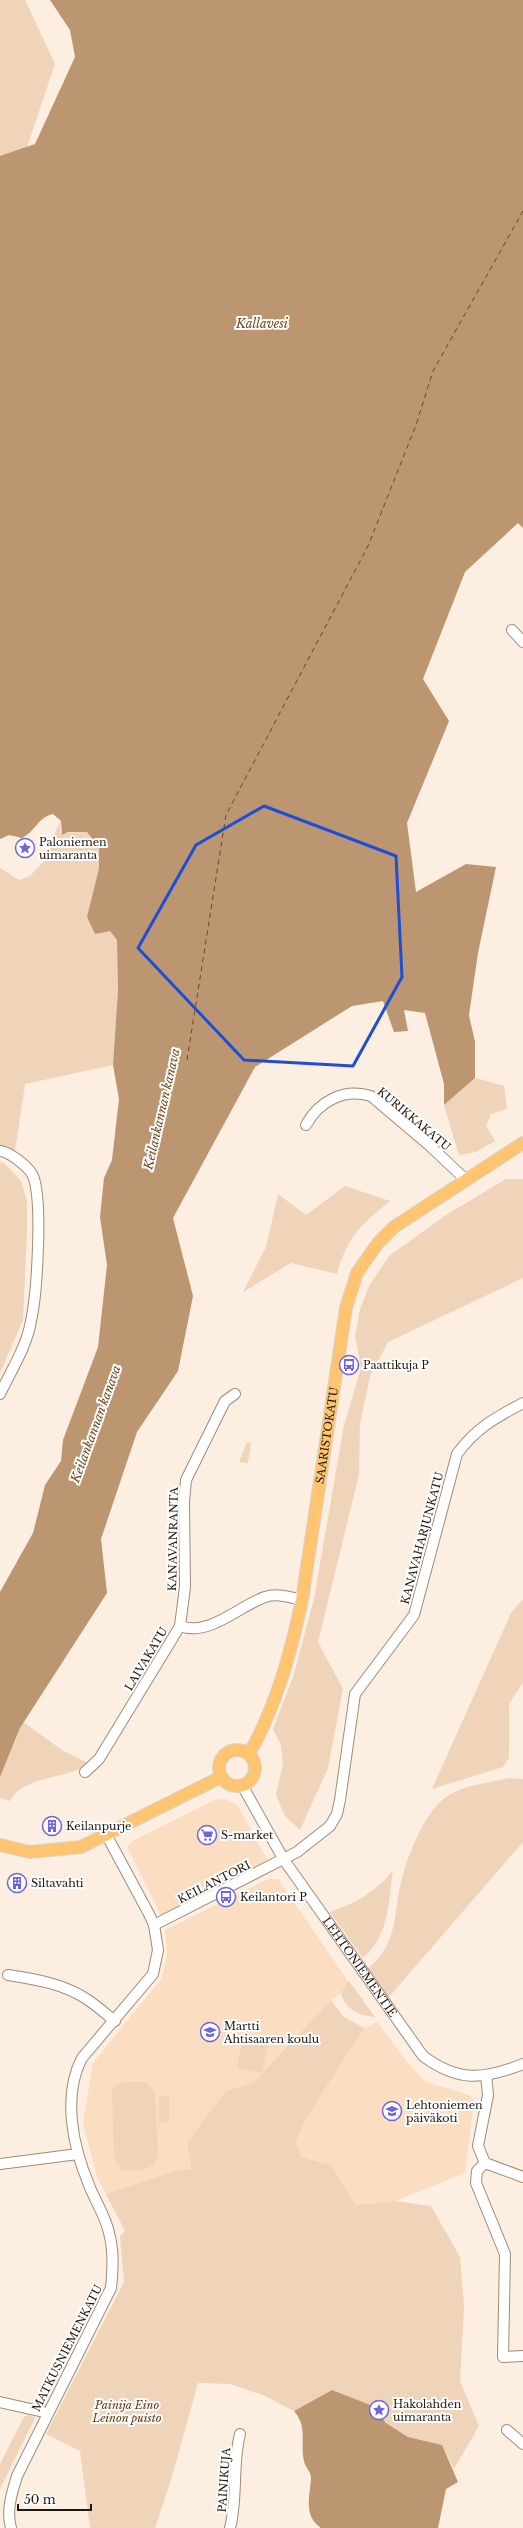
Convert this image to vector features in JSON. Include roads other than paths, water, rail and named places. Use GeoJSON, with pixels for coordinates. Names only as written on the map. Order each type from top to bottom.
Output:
{"type":"FeatureCollection","features":[{"type":"Feature","properties":{"kind":"main road","name":"SAARISTOKATU"},"geometry":{"type":"LineString","coordinates":[[248,1754],[272,1703],[293,1645],[302,1600],[346,1308],[357,1273],[378,1243],[394,1227],[465,1179],[523,1143]]}},
{"type":"Feature","properties":{"kind":"main road"},"geometry":{"type":"LineString","coordinates":[[240,1750],[248,1754],[255,1769],[251,1779],[242,1785],[228,1784],[221,1777],[219,1767],[225,1754],[240,1750]]}},
{"type":"Feature","properties":{"kind":"main road"},"geometry":{"type":"LineString","coordinates":[[0,1845],[30,1852],[81,1847],[106,1836],[221,1777]]}},
{"type":"Feature","properties":{"kind":"street"},"geometry":{"type":"LineString","coordinates":[[512,630],[523,642]]}},
{"type":"Feature","properties":{"kind":"street","name":"KURIKKAKATU"},"geometry":{"type":"LineString","coordinates":[[306,1125],[312,1114],[325,1103],[345,1094],[359,1092],[371,1096],[430,1146],[465,1179]]}},
{"type":"Feature","properties":{"kind":"street"},"geometry":{"type":"LineString","coordinates":[[0,1151],[20,1162],[33,1176],[38,1202],[37,1252],[31,1322],[20,1353],[0,1394]]}},
{"type":"Feature","properties":{"kind":"street","name":"KANAVANRANTA"},"geometry":{"type":"LineString","coordinates":[[180,1626],[185,1588],[184,1500],[186,1480],[225,1401],[235,1394]]}},
{"type":"Feature","properties":{"kind":"street","name":"KANAVAHARJUNKATU"},"geometry":{"type":"LineString","coordinates":[[284,1860],[318,1838],[330,1826],[337,1814],[355,1694],[414,1615],[457,1454],[470,1436],[490,1420],[523,1403]]}},
{"type":"Feature","properties":{"kind":"street","name":"LAIVAKATU"},"geometry":{"type":"LineString","coordinates":[[86,1772],[99,1759],[180,1626],[189,1630],[202,1628],[266,1597],[279,1595],[302,1600]]}},
{"type":"Feature","properties":{"kind":"street","name":"LEHTONIEMENTIE"},"geometry":{"type":"LineString","coordinates":[[242,1785],[284,1860],[423,2056],[442,2070],[472,2077],[486,2076],[523,2064]]}},
{"type":"Feature","properties":{"kind":"street","name":"MATKUSNIEMENKATU"},"geometry":{"type":"LineString","coordinates":[[11,2528],[9,2521],[10,2498],[17,2476],[95,2324],[111,2288],[114,2262],[109,2232],[78,2154],[72,2104],[74,2072],[82,2058],[115,2021],[153,1974],[158,1950],[154,1925],[106,1836]]}},
{"type":"Feature","properties":{"kind":"street","name":"KEILANTORI"},"geometry":{"type":"LineString","coordinates":[[154,1925],[284,1860]]}},
{"type":"Feature","properties":{"kind":"street"},"geometry":{"type":"LineString","coordinates":[[8,1975],[32,1978],[70,1990],[88,2000],[115,2021]]}},
{"type":"Feature","properties":{"kind":"street"},"geometry":{"type":"LineString","coordinates":[[486,2076],[488,2096],[478,2146],[485,2163],[523,2177]]}},
{"type":"Feature","properties":{"kind":"street"},"geometry":{"type":"LineString","coordinates":[[0,2164],[78,2154]]}},
{"type":"Feature","properties":{"kind":"street"},"geometry":{"type":"LineString","coordinates":[[485,2163],[477,2171],[476,2183],[505,2254],[503,2357],[523,2356]]}},
{"type":"Feature","properties":{"kind":"street"},"geometry":{"type":"LineString","coordinates":[[0,2402],[48,2413]]}},
{"type":"Feature","properties":{"kind":"street"},"geometry":{"type":"LineString","coordinates":[[507,2430],[523,2444]]}},
{"type":"Feature","properties":{"kind":"street","name":"PAINIKUJA"},"geometry":{"type":"LineString","coordinates":[[230,2528],[236,2494],[235,2473],[240,2434]]}},
{"type":"Feature","properties":{"kind":"water","name":"Kallavesi"},"geometry":{"type":"Polygon","coordinates":[[[50,0],[523,0],[523,528],[518,523],[465,572],[423,679],[449,721],[407,823],[416,892],[466,864],[496,867],[478,953],[469,1015],[475,1042],[475,1078],[444,1105],[444,1084],[425,1013],[404,1010],[408,1031],[394,1032],[383,1001],[352,1006],[255,1067],[173,1218],[193,1296],[178,1371],[137,1432],[101,1539],[107,1593],[20,1728],[0,1777],[0,1592],[33,1533],[45,1485],[61,1461],[63,1440],[98,1347],[107,1265],[100,1217],[104,1178],[112,1160],[119,1099],[113,1065],[118,990],[117,940],[110,931],[95,934],[87,917],[99,868],[99,847],[87,832],[68,832],[62,835],[61,821],[53,814],[40,821],[22,838],[9,835],[0,839],[0,156],[35,144],[75,57],[70,30],[50,0]]]}},
{"type":"Feature","properties":{"kind":"water"},"geometry":{"type":"Polygon","coordinates":[[[332,2390],[373,2406],[386,2423],[408,2437],[442,2445],[458,2482],[446,2489],[438,2528],[321,2528],[315,2523],[309,2505],[311,2478],[304,2461],[301,2423],[294,2411],[332,2390]]]}},
{"type":"Feature","properties":{"kind":"place","name":"Paloniemen uimaranta"},"geometry":{"type":"Point","coordinates":[25,848]}},
{"type":"Feature","properties":{"kind":"place","name":"Paattikuja P"},"geometry":{"type":"Point","coordinates":[349,1365]}},
{"type":"Feature","properties":{"kind":"place","name":"Keilanpurje"},"geometry":{"type":"Point","coordinates":[52,1826]}},
{"type":"Feature","properties":{"kind":"place","name":"S-market"},"geometry":{"type":"Point","coordinates":[207,1835]}},
{"type":"Feature","properties":{"kind":"place","name":"Siltavahti"},"geometry":{"type":"Point","coordinates":[17,1883]}},
{"type":"Feature","properties":{"kind":"place","name":"Keilantori P"},"geometry":{"type":"Point","coordinates":[226,1897]}},
{"type":"Feature","properties":{"kind":"place","name":"Martti Ahtisaaren koulu"},"geometry":{"type":"Point","coordinates":[210,2032]}},
{"type":"Feature","properties":{"kind":"place","name":"Lehtoniemen päiväkoti"},"geometry":{"type":"Point","coordinates":[392,2111]}},
{"type":"Feature","properties":{"kind":"place","name":"Hakolahden uimaranta"},"geometry":{"type":"Point","coordinates":[379,2410]}},
{"type":"Feature","properties":{"kind":"water label","name":"Keilankannan kanava"},"geometry":{"type":"Point","coordinates":[162,1109]}},
{"type":"Feature","properties":{"kind":"water label","name":"Keilankannan kanava"},"geometry":{"type":"Point","coordinates":[96,1424]}},
{"type":"Feature","properties":{"kind":"park label","name":"Painija Eino Leinon puisto"},"geometry":{"type":"Point","coordinates":[127,2411]}}]}
